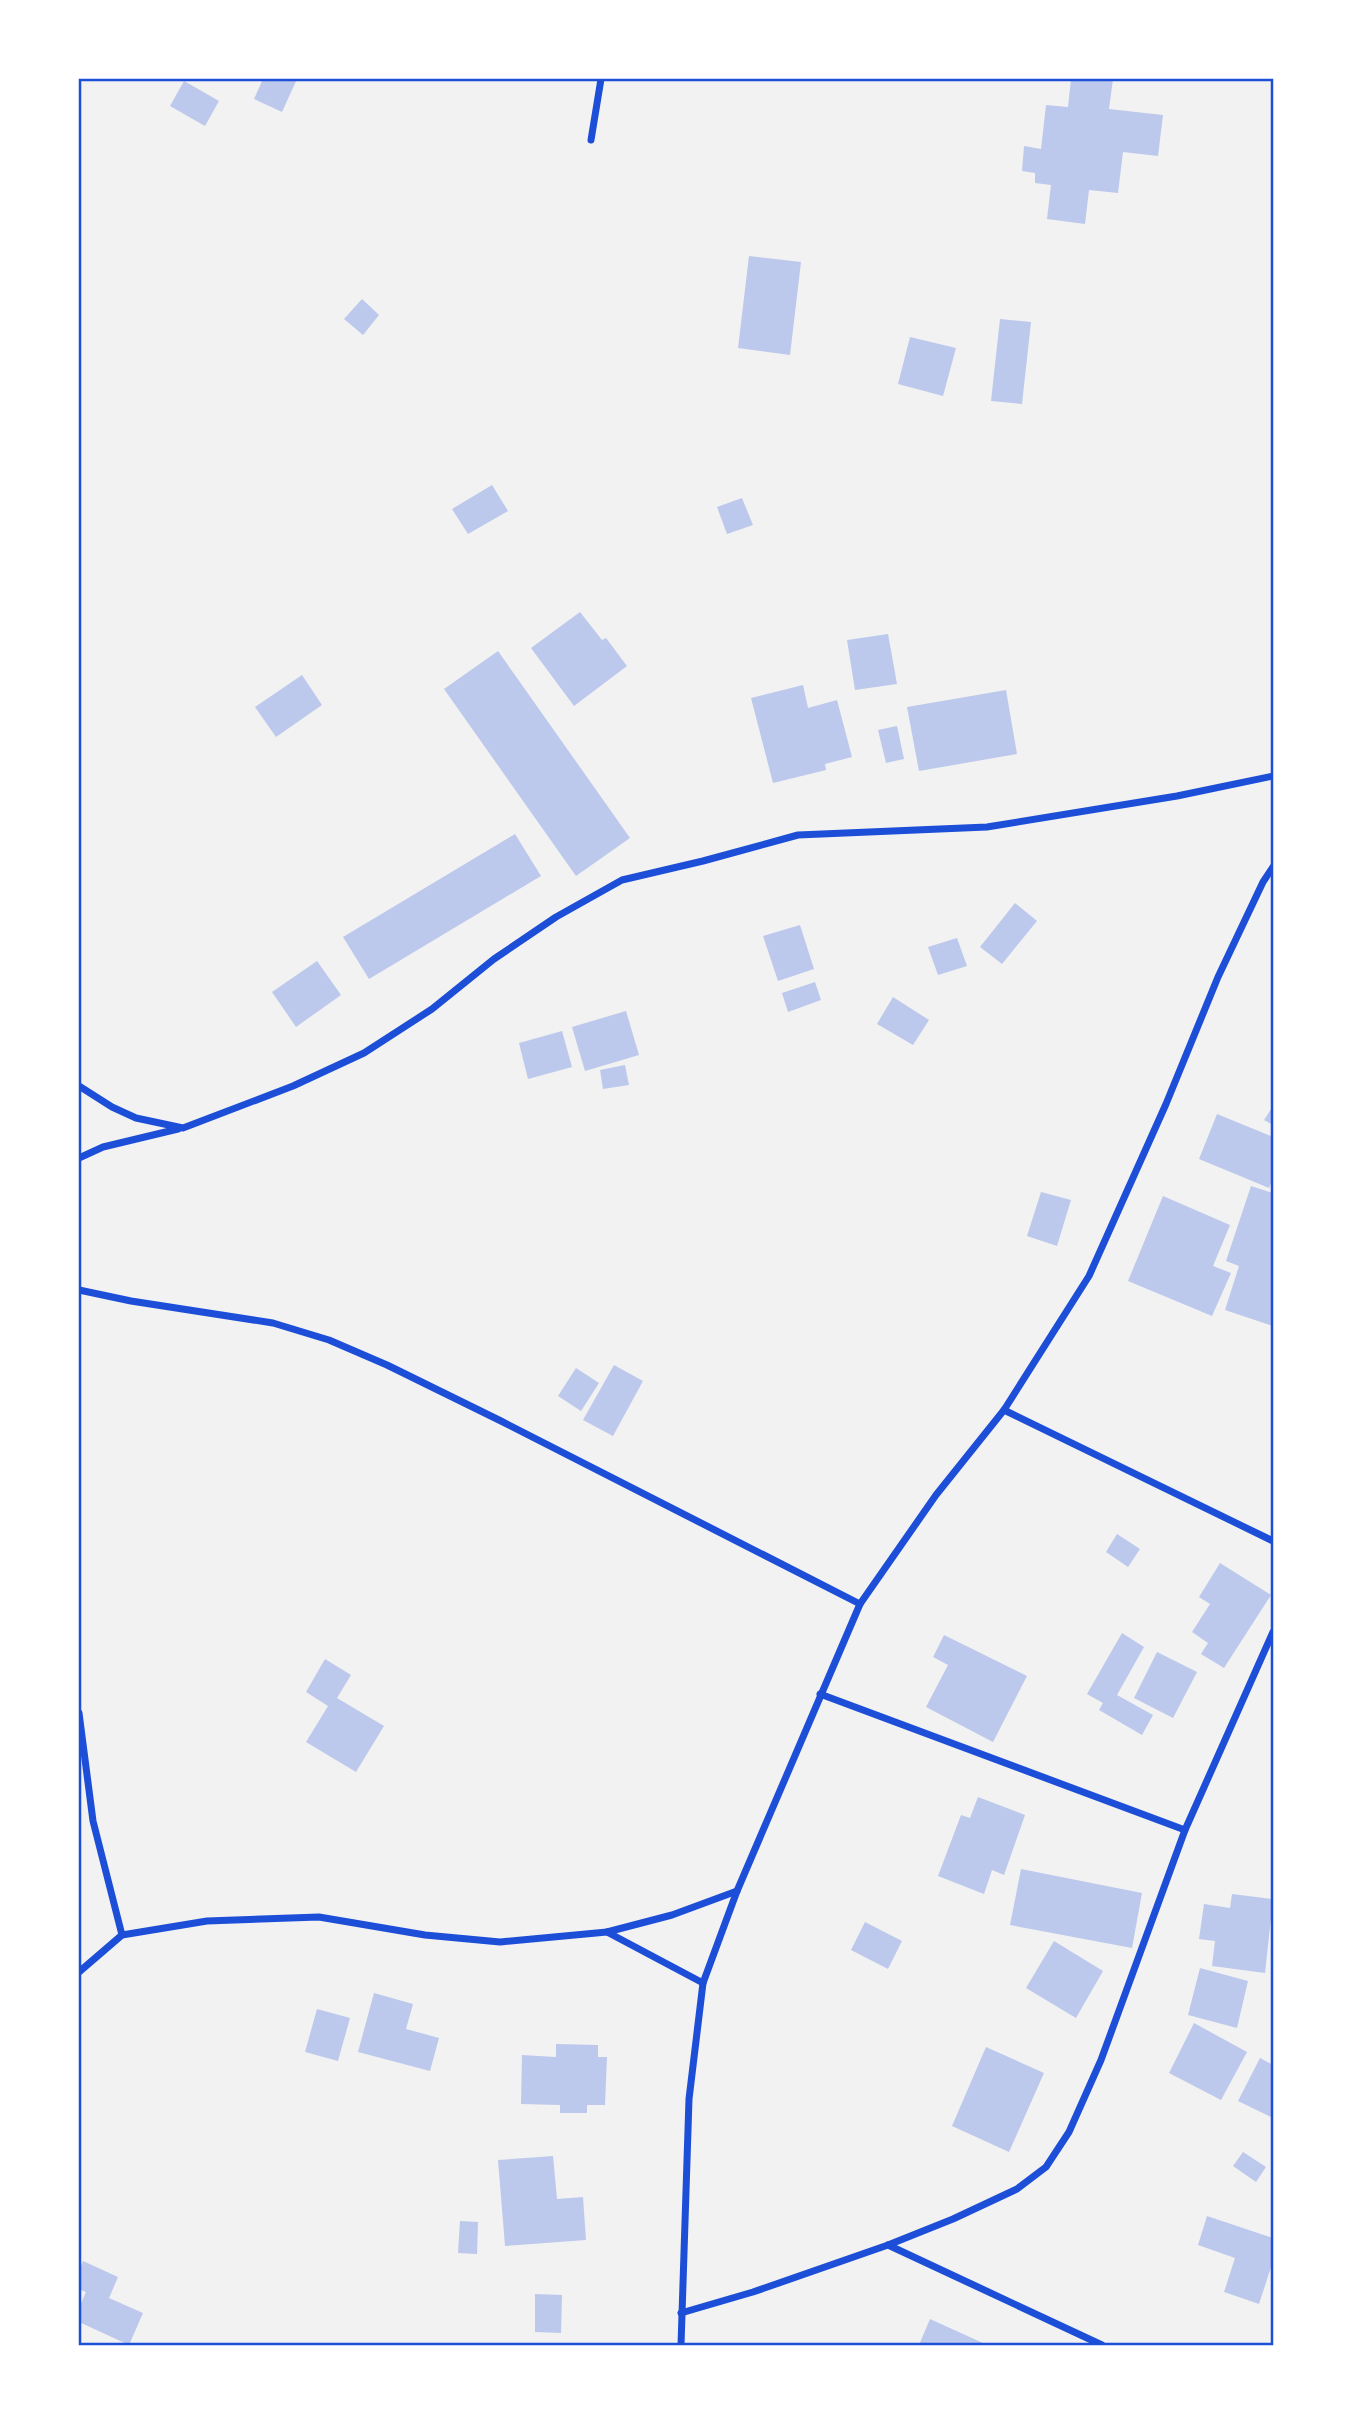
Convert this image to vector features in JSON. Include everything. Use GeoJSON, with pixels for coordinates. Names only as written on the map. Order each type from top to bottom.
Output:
{"type":"FeatureCollection","features":[{"type":"Feature","properties":{"kind":"street"},"geometry":{"type":"LineString","coordinates":[[591,140],[601,79]]}},
{"type":"Feature","properties":{"kind":"street"},"geometry":{"type":"LineString","coordinates":[[79,1158],[103,1147],[183,1128],[293,1086],[364,1053],[432,1009],[494,959],[556,917],[622,880],[703,862],[798,835],[987,827],[1177,796],[1273,776]]}},
{"type":"Feature","properties":{"kind":"street"},"geometry":{"type":"LineString","coordinates":[[681,2345],[689,2099],[703,1983],[737,1891],[860,1604],[936,1495],[1004,1410],[1089,1276],[1166,1104],[1218,977],[1263,882],[1273,867]]}},
{"type":"Feature","properties":{"kind":"street"},"geometry":{"type":"LineString","coordinates":[[79,1086],[135,1118],[183,1128]]}},
{"type":"Feature","properties":{"kind":"street"},"geometry":{"type":"LineString","coordinates":[[79,1290],[143,1304],[273,1323],[329,1340],[501,1421],[860,1604]]}},
{"type":"Feature","properties":{"kind":"street"},"geometry":{"type":"LineString","coordinates":[[1004,1410],[1273,1541]]}},
{"type":"Feature","properties":{"kind":"street"},"geometry":{"type":"LineString","coordinates":[[681,2313],[753,2292],[888,2245],[953,2219],[1017,2189],[1046,2166],[1069,2132],[1101,2060],[1185,1829],[1273,1632]]}},
{"type":"Feature","properties":{"kind":"street"},"geometry":{"type":"LineString","coordinates":[[820,1695],[1185,1829]]}},
{"type":"Feature","properties":{"kind":"street"},"geometry":{"type":"LineString","coordinates":[[79,1713],[93,1821],[122,1936]]}},
{"type":"Feature","properties":{"kind":"street"},"geometry":{"type":"LineString","coordinates":[[79,1972],[122,1936],[207,1921],[319,1917],[425,1935],[500,1942],[607,1931],[672,1915],[737,1891]]}},
{"type":"Feature","properties":{"kind":"street"},"geometry":{"type":"LineString","coordinates":[[607,1931],[703,1983]]}},
{"type":"Feature","properties":{"kind":"street"},"geometry":{"type":"LineString","coordinates":[[888,2245],[1102,2345]]}},
{"type":"Feature","properties":{"kind":"building"},"geometry":{"type":"Polygon","coordinates":[[[263,79],[297,79],[282,112],[254,99],[263,79]]]}},
{"type":"Feature","properties":{"kind":"building"},"geometry":{"type":"Polygon","coordinates":[[[1071,79],[1113,79],[1109,109],[1163,115],[1158,156],[1123,152],[1118,193],[1089,190],[1085,224],[1047,219],[1051,185],[1035,183],[1035,173],[1022,171],[1024,146],[1041,149],[1046,105],[1068,107],[1071,79]]]}},
{"type":"Feature","properties":{"kind":"building"},"geometry":{"type":"Polygon","coordinates":[[[184,81],[219,101],[205,126],[170,106],[184,81]]]}},
{"type":"Feature","properties":{"kind":"building"},"geometry":{"type":"Polygon","coordinates":[[[749,256],[801,262],[790,355],[738,348],[749,256]]]}},
{"type":"Feature","properties":{"kind":"building"},"geometry":{"type":"Polygon","coordinates":[[[362,299],[379,315],[363,335],[344,319],[362,299]]]}},
{"type":"Feature","properties":{"kind":"building"},"geometry":{"type":"Polygon","coordinates":[[[1000,319],[1031,322],[1022,404],[991,401],[1000,319]]]}},
{"type":"Feature","properties":{"kind":"building"},"geometry":{"type":"Polygon","coordinates":[[[910,337],[956,348],[943,396],[898,384],[910,337]]]}},
{"type":"Feature","properties":{"kind":"building"},"geometry":{"type":"Polygon","coordinates":[[[492,485],[508,511],[468,534],[452,509],[492,485]]]}},
{"type":"Feature","properties":{"kind":"building"},"geometry":{"type":"Polygon","coordinates":[[[742,498],[753,525],[727,534],[717,507],[742,498]]]}},
{"type":"Feature","properties":{"kind":"building"},"geometry":{"type":"Polygon","coordinates":[[[580,612],[602,640],[606,638],[627,666],[574,706],[531,648],[580,612]]]}},
{"type":"Feature","properties":{"kind":"building"},"geometry":{"type":"Polygon","coordinates":[[[888,634],[897,684],[855,690],[847,640],[888,634]]]}},
{"type":"Feature","properties":{"kind":"building"},"geometry":{"type":"Polygon","coordinates":[[[498,651],[630,838],[576,876],[444,689],[498,651]]]}},
{"type":"Feature","properties":{"kind":"building"},"geometry":{"type":"Polygon","coordinates":[[[302,675],[322,705],[276,737],[255,707],[302,675]]]}},
{"type":"Feature","properties":{"kind":"building"},"geometry":{"type":"Polygon","coordinates":[[[803,685],[808,708],[837,700],[852,757],[825,764],[826,770],[773,783],[751,698],[803,685]]]}},
{"type":"Feature","properties":{"kind":"building"},"geometry":{"type":"Polygon","coordinates":[[[1006,690],[1017,754],[919,771],[907,707],[1006,690]]]}},
{"type":"Feature","properties":{"kind":"building"},"geometry":{"type":"Polygon","coordinates":[[[897,726],[904,759],[886,763],[878,730],[897,726]]]}},
{"type":"Feature","properties":{"kind":"building"},"geometry":{"type":"Polygon","coordinates":[[[515,834],[541,876],[369,979],[343,937],[515,834]]]}},
{"type":"Feature","properties":{"kind":"building"},"geometry":{"type":"Polygon","coordinates":[[[1015,903],[1037,921],[1002,964],[980,947],[1015,903]]]}},
{"type":"Feature","properties":{"kind":"building"},"geometry":{"type":"Polygon","coordinates":[[[800,925],[814,969],[778,981],[763,936],[800,925]]]}},
{"type":"Feature","properties":{"kind":"building"},"geometry":{"type":"Polygon","coordinates":[[[957,938],[967,966],[938,975],[928,947],[957,938]]]}},
{"type":"Feature","properties":{"kind":"building"},"geometry":{"type":"Polygon","coordinates":[[[317,961],[341,995],[296,1027],[272,992],[317,961]]]}},
{"type":"Feature","properties":{"kind":"building"},"geometry":{"type":"Polygon","coordinates":[[[815,982],[821,1000],[788,1012],[782,993],[815,982]]]}},
{"type":"Feature","properties":{"kind":"building"},"geometry":{"type":"Polygon","coordinates":[[[893,997],[929,1020],[913,1045],[877,1024],[893,997]]]}},
{"type":"Feature","properties":{"kind":"building"},"geometry":{"type":"Polygon","coordinates":[[[626,1011],[639,1055],[585,1071],[572,1027],[626,1011]]]}},
{"type":"Feature","properties":{"kind":"building"},"geometry":{"type":"Polygon","coordinates":[[[562,1031],[572,1067],[528,1079],[519,1043],[562,1031]]]}},
{"type":"Feature","properties":{"kind":"building"},"geometry":{"type":"Polygon","coordinates":[[[625,1065],[629,1085],[603,1089],[600,1070],[625,1065]]]}},
{"type":"Feature","properties":{"kind":"building"},"geometry":{"type":"Polygon","coordinates":[[[1273,1106],[1273,1125],[1264,1120],[1273,1106]]]}},
{"type":"Feature","properties":{"kind":"building"},"geometry":{"type":"Polygon","coordinates":[[[1217,1114],[1273,1137],[1273,1178],[1269,1188],[1199,1159],[1217,1114]]]}},
{"type":"Feature","properties":{"kind":"building"},"geometry":{"type":"Polygon","coordinates":[[[1251,1186],[1273,1193],[1273,1326],[1225,1310],[1239,1266],[1226,1261],[1251,1186]]]}},
{"type":"Feature","properties":{"kind":"building"},"geometry":{"type":"Polygon","coordinates":[[[1041,1192],[1071,1200],[1057,1246],[1027,1236],[1041,1192]]]}},
{"type":"Feature","properties":{"kind":"building"},"geometry":{"type":"Polygon","coordinates":[[[1163,1196],[1230,1225],[1213,1266],[1231,1273],[1212,1316],[1128,1281],[1163,1196]]]}},
{"type":"Feature","properties":{"kind":"building"},"geometry":{"type":"Polygon","coordinates":[[[614,1365],[643,1381],[613,1436],[583,1420],[614,1365]]]}},
{"type":"Feature","properties":{"kind":"building"},"geometry":{"type":"Polygon","coordinates":[[[576,1368],[599,1383],[581,1411],[558,1396],[576,1368]]]}},
{"type":"Feature","properties":{"kind":"building"},"geometry":{"type":"Polygon","coordinates":[[[1117,1534],[1140,1549],[1128,1567],[1106,1552],[1117,1534]]]}},
{"type":"Feature","properties":{"kind":"building"},"geometry":{"type":"Polygon","coordinates":[[[1220,1563],[1271,1595],[1224,1668],[1201,1654],[1208,1643],[1192,1632],[1210,1604],[1199,1597],[1220,1563]]]}},
{"type":"Feature","properties":{"kind":"building"},"geometry":{"type":"Polygon","coordinates":[[[1122,1633],[1144,1647],[1117,1695],[1153,1715],[1142,1735],[1099,1710],[1103,1703],[1087,1694],[1122,1633]]]}},
{"type":"Feature","properties":{"kind":"building"},"geometry":{"type":"Polygon","coordinates":[[[944,1635],[1027,1676],[993,1742],[926,1707],[948,1665],[933,1657],[944,1635]]]}},
{"type":"Feature","properties":{"kind":"building"},"geometry":{"type":"Polygon","coordinates":[[[1157,1652],[1197,1672],[1173,1718],[1134,1698],[1157,1652]]]}},
{"type":"Feature","properties":{"kind":"building"},"geometry":{"type":"Polygon","coordinates":[[[325,1659],[351,1675],[337,1698],[384,1726],[356,1772],[306,1742],[328,1706],[306,1692],[325,1659]]]}},
{"type":"Feature","properties":{"kind":"building"},"geometry":{"type":"Polygon","coordinates":[[[978,1797],[1025,1815],[1004,1875],[992,1870],[984,1894],[938,1876],[961,1815],[970,1818],[978,1797]]]}},
{"type":"Feature","properties":{"kind":"building"},"geometry":{"type":"Polygon","coordinates":[[[1021,1869],[1142,1893],[1132,1948],[1010,1925],[1021,1869]]]}},
{"type":"Feature","properties":{"kind":"building"},"geometry":{"type":"Polygon","coordinates":[[[1232,1894],[1273,1899],[1265,1973],[1212,1966],[1215,1941],[1199,1939],[1204,1904],[1230,1908],[1232,1894]]]}},
{"type":"Feature","properties":{"kind":"building"},"geometry":{"type":"Polygon","coordinates":[[[865,1922],[902,1941],[888,1969],[851,1950],[865,1922]]]}},
{"type":"Feature","properties":{"kind":"building"},"geometry":{"type":"Polygon","coordinates":[[[1054,1941],[1103,1971],[1076,2018],[1026,1988],[1054,1941]]]}},
{"type":"Feature","properties":{"kind":"building"},"geometry":{"type":"Polygon","coordinates":[[[1200,1968],[1248,1981],[1237,2028],[1188,2015],[1200,1968]]]}},
{"type":"Feature","properties":{"kind":"building"},"geometry":{"type":"Polygon","coordinates":[[[374,1993],[413,2004],[406,2029],[439,2038],[430,2071],[358,2052],[374,1993]]]}},
{"type":"Feature","properties":{"kind":"building"},"geometry":{"type":"Polygon","coordinates":[[[317,2009],[350,2018],[338,2061],[305,2052],[317,2009]]]}},
{"type":"Feature","properties":{"kind":"building"},"geometry":{"type":"Polygon","coordinates":[[[1194,2023],[1247,2052],[1221,2100],[1169,2073],[1194,2023]]]}},
{"type":"Feature","properties":{"kind":"building"},"geometry":{"type":"Polygon","coordinates":[[[556,2044],[598,2045],[598,2057],[607,2057],[605,2105],[587,2105],[587,2113],[560,2113],[560,2105],[521,2104],[522,2055],[556,2057],[556,2044]]]}},
{"type":"Feature","properties":{"kind":"building"},"geometry":{"type":"Polygon","coordinates":[[[986,2047],[1044,2073],[1009,2152],[952,2126],[986,2047]]]}},
{"type":"Feature","properties":{"kind":"building"},"geometry":{"type":"Polygon","coordinates":[[[1260,2058],[1273,2065],[1273,2118],[1238,2101],[1260,2058]]]}},
{"type":"Feature","properties":{"kind":"building"},"geometry":{"type":"Polygon","coordinates":[[[1243,2152],[1266,2167],[1256,2182],[1233,2166],[1243,2152]]]}},
{"type":"Feature","properties":{"kind":"building"},"geometry":{"type":"Polygon","coordinates":[[[553,2156],[557,2199],[583,2197],[586,2240],[505,2246],[498,2160],[553,2156]]]}},
{"type":"Feature","properties":{"kind":"building"},"geometry":{"type":"Polygon","coordinates":[[[1207,2216],[1273,2238],[1273,2261],[1259,2304],[1224,2292],[1235,2258],[1198,2245],[1207,2216]]]}},
{"type":"Feature","properties":{"kind":"building"},"geometry":{"type":"Polygon","coordinates":[[[460,2221],[478,2222],[477,2254],[458,2253],[460,2221]]]}},
{"type":"Feature","properties":{"kind":"building"},"geometry":{"type":"Polygon","coordinates":[[[83,2261],[118,2277],[109,2298],[143,2313],[129,2345],[79,2322],[79,2308],[86,2292],[79,2289],[79,2271],[83,2261]]]}},
{"type":"Feature","properties":{"kind":"building"},"geometry":{"type":"Polygon","coordinates":[[[535,2294],[562,2295],[561,2333],[535,2332],[535,2294]]]}},
{"type":"Feature","properties":{"kind":"building"},"geometry":{"type":"Polygon","coordinates":[[[930,2319],[983,2343],[919,2345],[930,2319]]]}}]}
